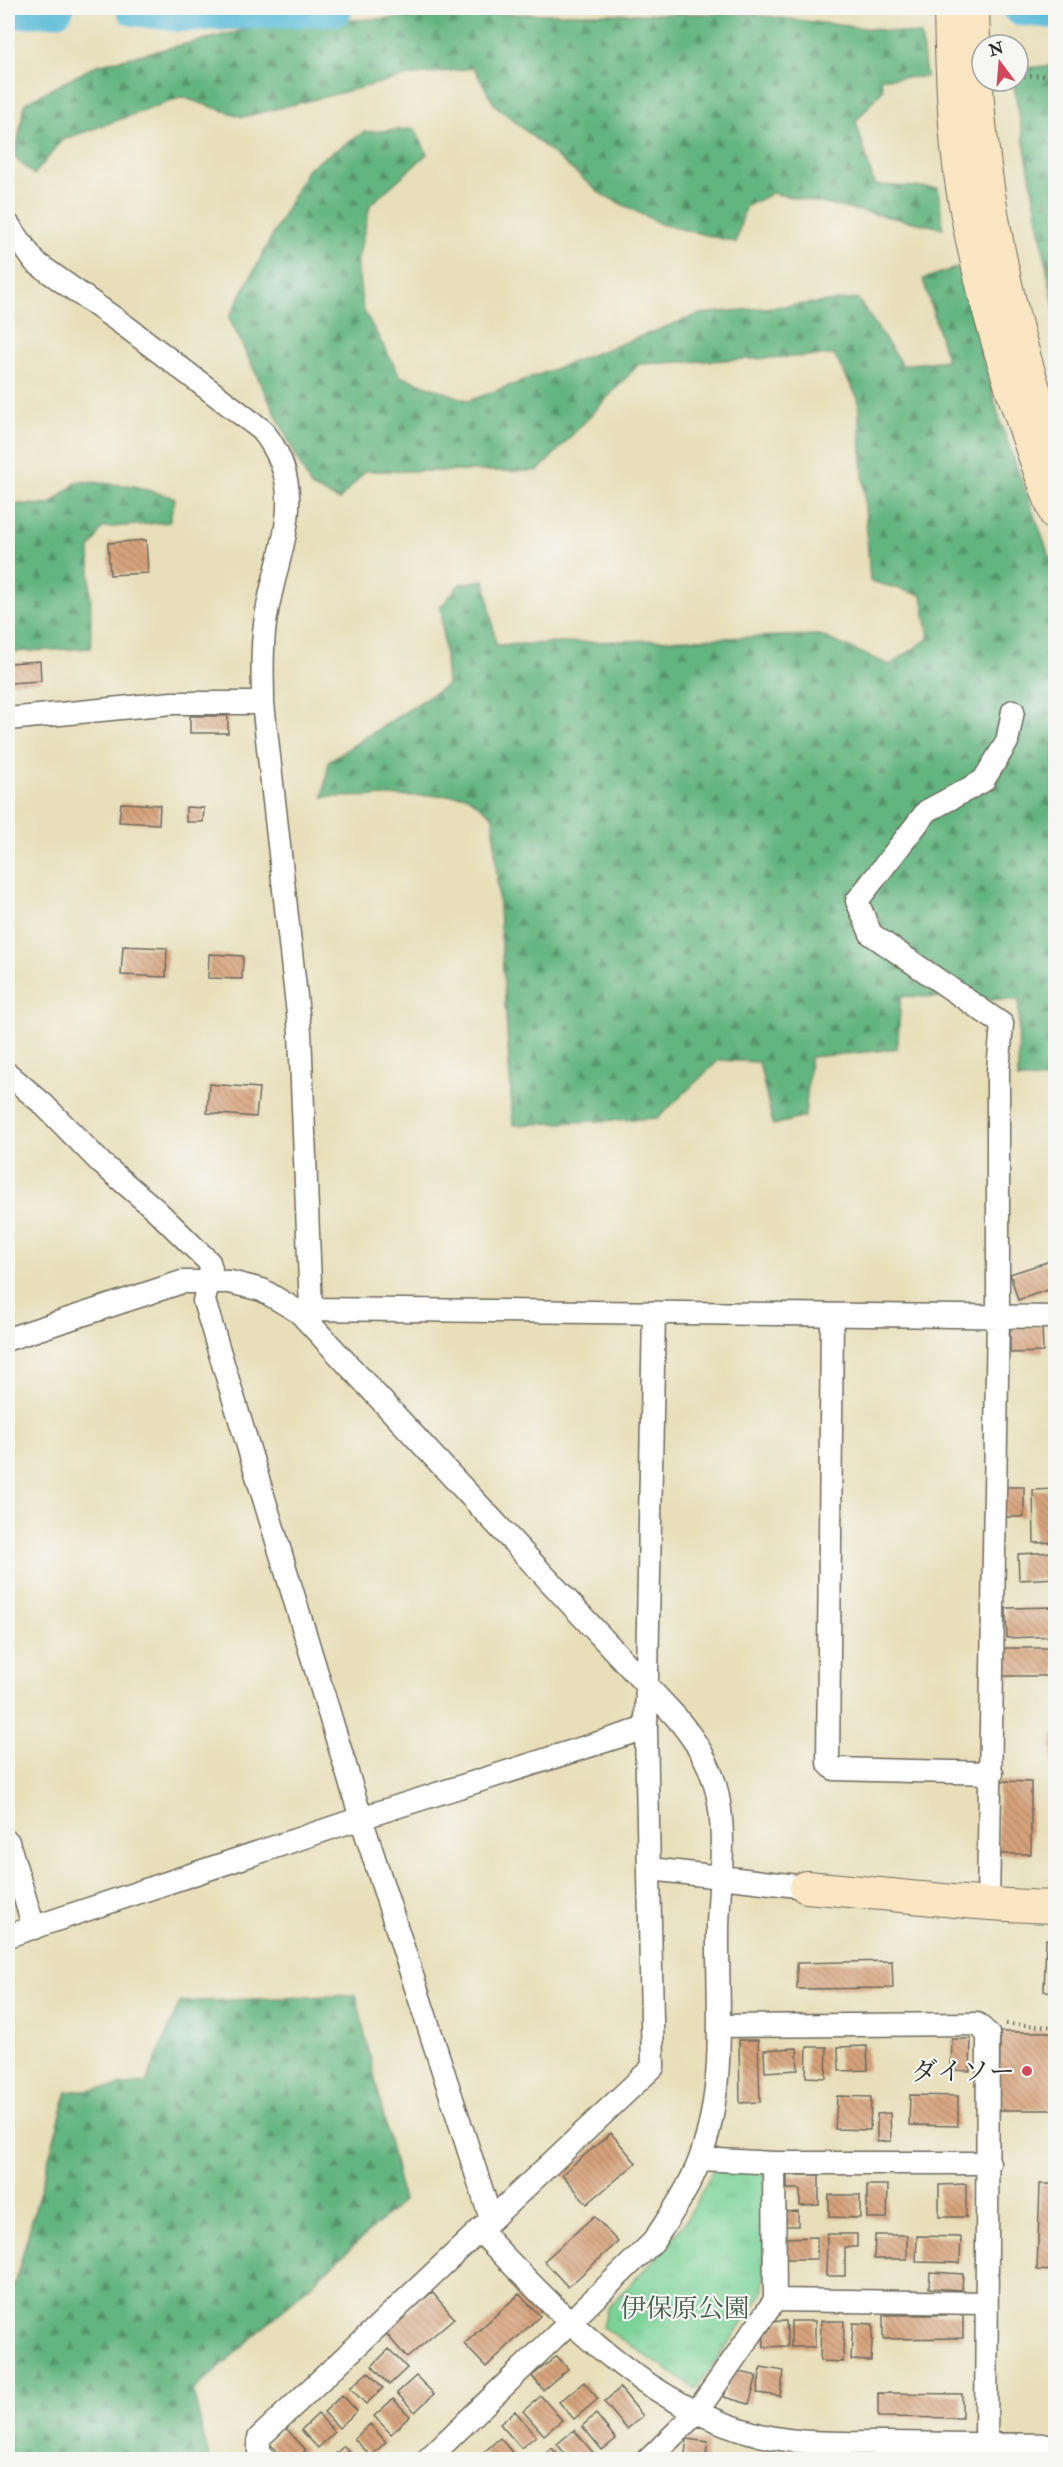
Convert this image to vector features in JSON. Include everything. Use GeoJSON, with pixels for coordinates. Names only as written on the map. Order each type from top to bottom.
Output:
{"type":"FeatureCollection","features":[{"type":"Feature","properties":{"kind":"street"},"geometry":{"type":"LineString","coordinates":[[950,8],[983,161],[995,236],[1021,343],[1056,453]]}},
{"type":"Feature","properties":{"kind":"street"},"geometry":{"type":"LineString","coordinates":[[973,8],[963,72],[961,180],[977,262],[1003,363],[1031,449],[1056,515]]}},
{"type":"Feature","properties":{"kind":"street"},"geometry":{"type":"LineString","coordinates":[[8,224],[35,262],[128,328],[262,430],[277,449],[285,468],[289,492],[285,540],[265,622],[263,703],[300,1032],[305,1310]]}},
{"type":"Feature","properties":{"kind":"street"},"geometry":{"type":"LineString","coordinates":[[8,719],[172,703],[263,703]]}},
{"type":"Feature","properties":{"kind":"street"},"geometry":{"type":"LineString","coordinates":[[988,1905],[998,1317],[998,1071],[1002,1024],[871,934],[857,901],[927,811],[983,782],[1007,742],[1013,711]]}},
{"type":"Feature","properties":{"kind":"street"},"geometry":{"type":"LineString","coordinates":[[8,1074],[43,1104],[101,1163],[156,1210],[209,1262],[209,1281],[204,1302],[486,2225],[570,2324],[651,2386],[696,2413],[726,2425],[785,2440],[832,2443],[987,2452],[1056,2445]]}},
{"type":"Feature","properties":{"kind":"street"},"geometry":{"type":"LineString","coordinates":[[8,1339],[183,1282],[230,1282],[262,1290],[305,1310],[697,1742],[706,1759],[720,1806],[723,1858],[720,1878],[718,2076],[712,2114],[700,2159],[681,2199],[653,2242],[427,2460]]}},
{"type":"Feature","properties":{"kind":"street"},"geometry":{"type":"LineString","coordinates":[[305,1310],[1056,1317]]}},
{"type":"Feature","properties":{"kind":"street"},"geometry":{"type":"LineString","coordinates":[[265,2460],[259,2453],[259,2438],[653,2067],[651,1869],[646,1728],[654,1313]]}},
{"type":"Feature","properties":{"kind":"street"},"geometry":{"type":"LineString","coordinates":[[832,1315],[828,1763],[834,1769],[992,1773]]}},
{"type":"Feature","properties":{"kind":"street"},"geometry":{"type":"LineString","coordinates":[[8,1936],[362,1818],[646,1728]]}},
{"type":"Feature","properties":{"kind":"street"},"geometry":{"type":"LineString","coordinates":[[8,1842],[34,1928]]}},
{"type":"Feature","properties":{"kind":"street"},"geometry":{"type":"LineString","coordinates":[[651,1869],[806,1887],[943,1898],[988,1905],[1056,1906]]}},
{"type":"Feature","properties":{"kind":"street"},"geometry":{"type":"LineString","coordinates":[[719,2026],[977,2024],[988,2034],[987,2452]]}},
{"type":"Feature","properties":{"kind":"street"},"geometry":{"type":"LineString","coordinates":[[700,2159],[774,2163],[988,2163]]}},
{"type":"Feature","properties":{"kind":"street"},"geometry":{"type":"LineString","coordinates":[[648,2460],[696,2413],[775,2300],[774,2163]]}},
{"type":"Feature","properties":{"kind":"street"},"geometry":{"type":"LineString","coordinates":[[775,2300],[986,2303]]}},
{"type":"Feature","properties":{"kind":"path"},"geometry":{"type":"LineString","coordinates":[[1030,76],[1056,75]]}},
{"type":"Feature","properties":{"kind":"path"},"geometry":{"type":"LineString","coordinates":[[988,2034],[998,2024],[1056,2026]]}},
{"type":"Feature","properties":{"kind":"green space"},"geometry":{"type":"Polygon","coordinates":[[[485,14],[748,14],[921,35],[926,77],[880,78],[883,89],[856,121],[874,185],[938,188],[943,228],[772,193],[745,207],[736,242],[661,224],[600,193],[494,104],[474,68],[408,76],[243,117],[182,97],[62,140],[34,175],[15,157],[25,103],[97,65],[271,24],[485,14]]]}},
{"type":"Feature","properties":{"kind":"green space"},"geometry":{"type":"Polygon","coordinates":[[[1056,65],[1055,313],[1015,93],[1030,93],[1030,68],[1056,65]]]}},
{"type":"Feature","properties":{"kind":"green space"},"geometry":{"type":"Polygon","coordinates":[[[415,129],[427,154],[370,205],[357,263],[363,309],[400,376],[469,401],[700,314],[858,299],[902,365],[947,360],[923,279],[959,267],[1000,421],[1055,572],[1055,1080],[1018,1079],[1019,1000],[901,996],[897,1049],[810,1057],[805,1117],[773,1125],[759,1062],[719,1060],[658,1118],[513,1125],[493,816],[466,795],[323,797],[329,761],[447,685],[441,607],[460,584],[485,580],[496,645],[819,635],[890,665],[929,638],[922,595],[870,581],[858,398],[834,355],[639,364],[538,471],[365,471],[339,500],[311,487],[229,318],[308,168],[364,132],[415,129]]]}},
{"type":"Feature","properties":{"kind":"green space"},"geometry":{"type":"Polygon","coordinates":[[[78,481],[134,486],[175,498],[169,522],[102,528],[90,549],[91,648],[8,652],[8,501],[13,504],[50,505],[78,481]]]}},
{"type":"Feature","properties":{"kind":"green space"},"geometry":{"type":"Polygon","coordinates":[[[356,1995],[403,2201],[193,2391],[209,2458],[8,2459],[8,2308],[67,2092],[146,2083],[180,2002],[356,1995]]]}},
{"type":"Feature","properties":{"kind":"green space","name":"伊保原公園"},"geometry":{"type":"Polygon","coordinates":[[[715,2167],[758,2167],[765,2175],[764,2292],[696,2389],[603,2327],[607,2309],[666,2247],[685,2222],[715,2167]]]}},
{"type":"Feature","properties":{"kind":"building"},"geometry":{"type":"Polygon","coordinates":[[[146,540],[148,573],[110,575],[108,543],[146,540]]]}},
{"type":"Feature","properties":{"kind":"building"},"geometry":{"type":"Polygon","coordinates":[[[40,661],[41,681],[10,683],[9,663],[40,661]]]}},
{"type":"Feature","properties":{"kind":"building"},"geometry":{"type":"Polygon","coordinates":[[[190,716],[228,716],[228,733],[190,733],[190,716]]]}},
{"type":"Feature","properties":{"kind":"building"},"geometry":{"type":"Polygon","coordinates":[[[121,803],[160,805],[159,824],[119,822],[121,803]]]}},
{"type":"Feature","properties":{"kind":"building"},"geometry":{"type":"Polygon","coordinates":[[[186,807],[204,808],[203,822],[186,822],[186,807]]]}},
{"type":"Feature","properties":{"kind":"building"},"geometry":{"type":"Polygon","coordinates":[[[123,946],[167,948],[166,977],[121,975],[123,946]]]}},
{"type":"Feature","properties":{"kind":"building"},"geometry":{"type":"Polygon","coordinates":[[[209,954],[243,956],[242,979],[208,978],[209,954]]]}},
{"type":"Feature","properties":{"kind":"building"},"geometry":{"type":"Polygon","coordinates":[[[209,1084],[259,1088],[256,1117],[207,1113],[209,1084]]]}},
{"type":"Feature","properties":{"kind":"building"},"geometry":{"type":"Polygon","coordinates":[[[1056,1259],[1056,1287],[1018,1300],[1010,1274],[1056,1259]]]}},
{"type":"Feature","properties":{"kind":"building"},"geometry":{"type":"Polygon","coordinates":[[[1042,1326],[1043,1352],[1010,1353],[1010,1327],[1042,1326]]]}},
{"type":"Feature","properties":{"kind":"building"},"geometry":{"type":"Polygon","coordinates":[[[1003,1487],[1024,1487],[1024,1517],[1003,1517],[1003,1487]]]}},
{"type":"Feature","properties":{"kind":"building"},"geometry":{"type":"Polygon","coordinates":[[[1056,1489],[1056,1542],[1034,1543],[1033,1490],[1056,1489]]]}},
{"type":"Feature","properties":{"kind":"building"},"geometry":{"type":"Polygon","coordinates":[[[1055,1552],[1056,1578],[1019,1580],[1018,1554],[1055,1552]]]}},
{"type":"Feature","properties":{"kind":"building"},"geometry":{"type":"Polygon","coordinates":[[[1056,1607],[1056,1636],[1007,1638],[1006,1608],[1056,1607]]]}},
{"type":"Feature","properties":{"kind":"building"},"geometry":{"type":"Polygon","coordinates":[[[1003,1648],[1056,1648],[1056,1676],[1003,1676],[1003,1648]]]}},
{"type":"Feature","properties":{"kind":"building"},"geometry":{"type":"Polygon","coordinates":[[[1052,1735],[1056,1735],[1056,1763],[1052,1763],[1052,1735]]]}},
{"type":"Feature","properties":{"kind":"building"},"geometry":{"type":"Polygon","coordinates":[[[998,1781],[1031,1782],[1031,1854],[998,1854],[998,1781]]]}},
{"type":"Feature","properties":{"kind":"building"},"geometry":{"type":"Polygon","coordinates":[[[1046,1939],[1056,1940],[1056,1992],[1044,1991],[1046,1939]]]}},
{"type":"Feature","properties":{"kind":"building"},"geometry":{"type":"Polygon","coordinates":[[[892,1961],[893,1988],[797,1989],[797,1963],[892,1961]]]}},
{"type":"Feature","properties":{"kind":"building","name":"ダイソー"},"geometry":{"type":"Polygon","coordinates":[[[1000,2032],[1056,2032],[1056,2110],[999,2110],[1000,2032]]]}},
{"type":"Feature","properties":{"kind":"building"},"geometry":{"type":"Polygon","coordinates":[[[952,2039],[971,2039],[970,2071],[951,2070],[952,2039]]]}},
{"type":"Feature","properties":{"kind":"building"},"geometry":{"type":"Polygon","coordinates":[[[739,2040],[758,2040],[760,2102],[740,2103],[739,2040]]]}},
{"type":"Feature","properties":{"kind":"building"},"geometry":{"type":"Polygon","coordinates":[[[867,2046],[868,2070],[839,2071],[838,2047],[867,2046]]]}},
{"type":"Feature","properties":{"kind":"building"},"geometry":{"type":"Polygon","coordinates":[[[807,2047],[827,2047],[826,2078],[806,2077],[807,2047]]]}},
{"type":"Feature","properties":{"kind":"building"},"geometry":{"type":"Polygon","coordinates":[[[797,2048],[798,2070],[765,2072],[764,2050],[797,2048]]]}},
{"type":"Feature","properties":{"kind":"building"},"geometry":{"type":"Polygon","coordinates":[[[910,2095],[958,2096],[958,2126],[909,2125],[910,2095]]]}},
{"type":"Feature","properties":{"kind":"building"},"geometry":{"type":"Polygon","coordinates":[[[837,2096],[871,2097],[870,2130],[835,2129],[837,2096]]]}},
{"type":"Feature","properties":{"kind":"building"},"geometry":{"type":"Polygon","coordinates":[[[890,2113],[891,2141],[877,2142],[877,2114],[890,2113]]]}},
{"type":"Feature","properties":{"kind":"building"},"geometry":{"type":"Polygon","coordinates":[[[611,2133],[636,2163],[587,2204],[562,2174],[611,2133]]]}},
{"type":"Feature","properties":{"kind":"building"},"geometry":{"type":"Polygon","coordinates":[[[787,2175],[819,2175],[819,2205],[800,2206],[800,2189],[787,2189],[787,2175]]]}},
{"type":"Feature","properties":{"kind":"building"},"geometry":{"type":"Polygon","coordinates":[[[966,2184],[966,2217],[939,2217],[939,2185],[966,2184]]]}},
{"type":"Feature","properties":{"kind":"building"},"geometry":{"type":"Polygon","coordinates":[[[1040,2184],[1056,2184],[1056,2271],[1037,2270],[1040,2184]]]}},
{"type":"Feature","properties":{"kind":"building"},"geometry":{"type":"Polygon","coordinates":[[[867,2185],[888,2185],[887,2218],[867,2218],[867,2185]]]}},
{"type":"Feature","properties":{"kind":"building"},"geometry":{"type":"Polygon","coordinates":[[[829,2195],[860,2195],[860,2218],[829,2217],[829,2195]]]}},
{"type":"Feature","properties":{"kind":"building"},"geometry":{"type":"Polygon","coordinates":[[[798,2211],[798,2226],[782,2226],[782,2212],[798,2211]]]}},
{"type":"Feature","properties":{"kind":"building"},"geometry":{"type":"Polygon","coordinates":[[[594,2216],[618,2242],[568,2287],[544,2261],[594,2216]]]}},
{"type":"Feature","properties":{"kind":"building"},"geometry":{"type":"Polygon","coordinates":[[[827,2234],[857,2234],[857,2247],[845,2247],[845,2276],[826,2276],[827,2234]]]}},
{"type":"Feature","properties":{"kind":"building"},"geometry":{"type":"Polygon","coordinates":[[[875,2235],[907,2235],[907,2259],[874,2259],[875,2235]]]}},
{"type":"Feature","properties":{"kind":"building"},"geometry":{"type":"Polygon","coordinates":[[[917,2236],[961,2237],[960,2263],[916,2262],[917,2236]]]}},
{"type":"Feature","properties":{"kind":"building"},"geometry":{"type":"Polygon","coordinates":[[[817,2237],[817,2259],[783,2259],[783,2238],[817,2237]]]}},
{"type":"Feature","properties":{"kind":"building"},"geometry":{"type":"Polygon","coordinates":[[[930,2272],[963,2274],[962,2290],[929,2288],[930,2272]]]}},
{"type":"Feature","properties":{"kind":"building"},"geometry":{"type":"Polygon","coordinates":[[[432,2292],[454,2318],[407,2358],[385,2332],[432,2292]]]}},
{"type":"Feature","properties":{"kind":"building"},"geometry":{"type":"Polygon","coordinates":[[[519,2294],[540,2316],[486,2367],[464,2344],[519,2294]]]}},
{"type":"Feature","properties":{"kind":"building"},"geometry":{"type":"Polygon","coordinates":[[[883,2315],[963,2315],[963,2338],[883,2339],[883,2315]]]}},
{"type":"Feature","properties":{"kind":"building"},"geometry":{"type":"Polygon","coordinates":[[[786,2321],[788,2346],[764,2347],[763,2322],[786,2321]]]}},
{"type":"Feature","properties":{"kind":"building"},"geometry":{"type":"Polygon","coordinates":[[[791,2321],[815,2321],[815,2347],[791,2347],[791,2321]]]}},
{"type":"Feature","properties":{"kind":"building"},"geometry":{"type":"Polygon","coordinates":[[[821,2321],[844,2321],[843,2362],[820,2361],[821,2321]]]}},
{"type":"Feature","properties":{"kind":"building"},"geometry":{"type":"Polygon","coordinates":[[[853,2323],[873,2324],[871,2361],[851,2360],[853,2323]]]}},
{"type":"Feature","properties":{"kind":"building"},"geometry":{"type":"Polygon","coordinates":[[[389,2349],[407,2368],[389,2385],[372,2366],[389,2349]]]}},
{"type":"Feature","properties":{"kind":"building"},"geometry":{"type":"Polygon","coordinates":[[[557,2356],[568,2369],[543,2390],[532,2376],[557,2356]]]}},
{"type":"Feature","properties":{"kind":"building"},"geometry":{"type":"Polygon","coordinates":[[[761,2367],[784,2371],[780,2396],[757,2393],[761,2367]]]}},
{"type":"Feature","properties":{"kind":"building"},"geometry":{"type":"Polygon","coordinates":[[[732,2370],[757,2376],[749,2404],[724,2397],[732,2370]]]}},
{"type":"Feature","properties":{"kind":"building"},"geometry":{"type":"Polygon","coordinates":[[[368,2372],[383,2388],[366,2404],[350,2388],[368,2372]]]}},
{"type":"Feature","properties":{"kind":"building"},"geometry":{"type":"Polygon","coordinates":[[[416,2376],[434,2394],[415,2412],[397,2393],[416,2376]]]}},
{"type":"Feature","properties":{"kind":"building"},"geometry":{"type":"Polygon","coordinates":[[[584,2382],[598,2399],[574,2419],[559,2402],[584,2382]]]}},
{"type":"Feature","properties":{"kind":"building"},"geometry":{"type":"Polygon","coordinates":[[[620,2388],[643,2416],[627,2429],[604,2402],[620,2388]]]}},
{"type":"Feature","properties":{"kind":"building"},"geometry":{"type":"Polygon","coordinates":[[[878,2393],[962,2394],[962,2418],[878,2417],[878,2393]]]}},
{"type":"Feature","properties":{"kind":"building"},"geometry":{"type":"Polygon","coordinates":[[[342,2395],[357,2411],[339,2428],[324,2412],[342,2395]]]}},
{"type":"Feature","properties":{"kind":"building"},"geometry":{"type":"Polygon","coordinates":[[[541,2396],[562,2420],[544,2435],[523,2411],[541,2396]]]}},
{"type":"Feature","properties":{"kind":"building"},"geometry":{"type":"Polygon","coordinates":[[[393,2399],[410,2416],[391,2434],[374,2416],[393,2399]]]}},
{"type":"Feature","properties":{"kind":"building"},"geometry":{"type":"Polygon","coordinates":[[[515,2411],[536,2436],[521,2448],[500,2424],[515,2411]]]}},
{"type":"Feature","properties":{"kind":"building"},"geometry":{"type":"Polygon","coordinates":[[[318,2414],[335,2432],[318,2448],[301,2430],[318,2414]]]}},
{"type":"Feature","properties":{"kind":"building"},"geometry":{"type":"Polygon","coordinates":[[[596,2414],[616,2439],[602,2450],[582,2426],[596,2414]]]}},
{"type":"Feature","properties":{"kind":"building"},"geometry":{"type":"Polygon","coordinates":[[[370,2424],[386,2442],[371,2456],[354,2439],[370,2424]]]}},
{"type":"Feature","properties":{"kind":"building"},"geometry":{"type":"Polygon","coordinates":[[[285,2427],[306,2450],[296,2460],[284,2460],[269,2443],[285,2427]]]}},
{"type":"Feature","properties":{"kind":"building"},"geometry":{"type":"Polygon","coordinates":[[[574,2430],[597,2457],[594,2460],[570,2460],[557,2444],[574,2430]]]}},
{"type":"Feature","properties":{"kind":"building"},"geometry":{"type":"Polygon","coordinates":[[[500,2438],[519,2460],[491,2460],[484,2452],[500,2438]]]}},
{"type":"Feature","properties":{"kind":"building"},"geometry":{"type":"Polygon","coordinates":[[[687,2439],[708,2442],[705,2460],[684,2460],[687,2439]]]}},
{"type":"Feature","properties":{"kind":"building"},"geometry":{"type":"Polygon","coordinates":[[[344,2446],[357,2460],[329,2460],[344,2446]]]}},
{"type":"Feature","properties":{"kind":"building"},"geometry":{"type":"Polygon","coordinates":[[[552,2448],[562,2460],[538,2460],[552,2448]]]}},
{"type":"Feature","properties":{"kind":"waterway"},"geometry":{"type":"LineString","coordinates":[[8,11],[56,8]]}},
{"type":"Feature","properties":{"kind":"waterway"},"geometry":{"type":"LineString","coordinates":[[134,8],[179,14],[335,8]]}},
{"type":"Feature","properties":{"kind":"waterway"},"geometry":{"type":"LineString","coordinates":[[1021,8],[1056,11]]}},
{"type":"Feature","properties":{"kind":"place","name":"ダイソー"},"geometry":{"type":"Point","coordinates":[1027,2071]}}]}
